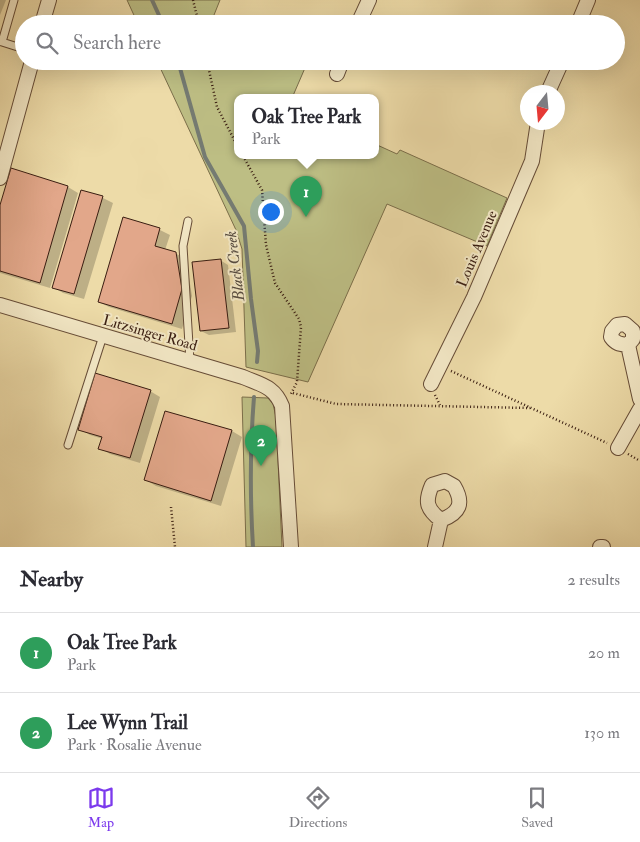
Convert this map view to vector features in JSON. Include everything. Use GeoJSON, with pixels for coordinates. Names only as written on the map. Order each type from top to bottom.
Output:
{"type":"FeatureCollection","features":[{"type":"Feature","properties":{"kind":"street"},"geometry":{"type":"LineString","coordinates":[[45,15],[49,0]]}},
{"type":"Feature","properties":{"kind":"street"},"geometry":{"type":"LineString","coordinates":[[362,15],[369,0]]}},
{"type":"Feature","properties":{"kind":"street"},"geometry":{"type":"LineString","coordinates":[[582,15],[588,0]]}},
{"type":"Feature","properties":{"kind":"street"},"geometry":{"type":"LineString","coordinates":[[0,178],[30,70]]}},
{"type":"Feature","properties":{"kind":"street"},"geometry":{"type":"LineString","coordinates":[[551,85],[558,70]]}},
{"type":"Feature","properties":{"kind":"street","name":"Louis Avenue"},"geometry":{"type":"LineString","coordinates":[[431,384],[474,297],[532,161],[537,130]]}},
{"type":"Feature","properties":{"kind":"street","name":"Litzsinger Road"},"geometry":{"type":"LineString","coordinates":[[0,305],[243,377],[271,389],[285,401]]}},
{"type":"Feature","properties":{"kind":"street"},"geometry":{"type":"LineString","coordinates":[[628,345],[640,399]]}},
{"type":"Feature","properties":{"kind":"street"},"geometry":{"type":"LineString","coordinates":[[285,401],[291,547]]}},
{"type":"Feature","properties":{"kind":"street"},"geometry":{"type":"LineString","coordinates":[[618,448],[640,409]]}},
{"type":"Feature","properties":{"kind":"street"},"geometry":{"type":"LineString","coordinates":[[435,547],[441,520]]}},
{"type":"Feature","properties":{"kind":"lane"},"geometry":{"type":"LineString","coordinates":[[14,0],[2,42],[15,46]]}},
{"type":"Feature","properties":{"kind":"lane"},"geometry":{"type":"LineString","coordinates":[[188,221],[184,246],[190,361]]}},
{"type":"Feature","properties":{"kind":"lane"},"geometry":{"type":"LineString","coordinates":[[68,445],[103,336]]}},
{"type":"Feature","properties":{"kind":"path"},"geometry":{"type":"LineString","coordinates":[[194,0],[197,15]]}},
{"type":"Feature","properties":{"kind":"path"},"geometry":{"type":"LineString","coordinates":[[209,70],[217,107],[234,139]]}},
{"type":"Feature","properties":{"kind":"path"},"geometry":{"type":"LineString","coordinates":[[245,159],[262,190],[266,245],[275,283],[299,319],[301,327],[297,382],[293,393],[285,401]]}},
{"type":"Feature","properties":{"kind":"path"},"geometry":{"type":"LineString","coordinates":[[441,366],[618,448],[640,461]]}},
{"type":"Feature","properties":{"kind":"path"},"geometry":{"type":"LineString","coordinates":[[293,393],[336,404],[530,408]]}},
{"type":"Feature","properties":{"kind":"path"},"geometry":{"type":"LineString","coordinates":[[171,507],[175,547]]}},
{"type":"Feature","properties":{"kind":"green space"},"geometry":{"type":"Polygon","coordinates":[[[127,0],[220,0],[214,15],[134,15],[127,0]]]}},
{"type":"Feature","properties":{"kind":"green space"},"geometry":{"type":"Polygon","coordinates":[[[161,70],[304,70],[294,94],[234,94],[234,159],[379,159],[379,146],[397,154],[400,150],[507,198],[487,246],[387,204],[308,382],[246,367],[242,249],[236,230],[161,70]]]}},
{"type":"Feature","properties":{"kind":"green space"},"geometry":{"type":"Polygon","coordinates":[[[242,397],[268,398],[273,404],[276,417],[282,547],[246,547],[242,397]]]}},
{"type":"Feature","properties":{"kind":"building"},"geometry":{"type":"Polygon","coordinates":[[[11,168],[68,186],[40,283],[0,271],[0,205],[11,168]]]}},
{"type":"Feature","properties":{"kind":"building"},"geometry":{"type":"Polygon","coordinates":[[[81,190],[103,196],[74,294],[52,288],[81,190]]]}},
{"type":"Feature","properties":{"kind":"building"},"geometry":{"type":"Polygon","coordinates":[[[123,217],[160,228],[155,246],[176,252],[182,289],[172,324],[98,302],[123,217]]]}},
{"type":"Feature","properties":{"kind":"building"},"geometry":{"type":"Polygon","coordinates":[[[221,259],[229,328],[200,331],[192,262],[221,259]]]}},
{"type":"Feature","properties":{"kind":"building"},"geometry":{"type":"Polygon","coordinates":[[[95,373],[151,390],[130,458],[98,449],[102,437],[78,430],[95,373]]]}},
{"type":"Feature","properties":{"kind":"building"},"geometry":{"type":"Polygon","coordinates":[[[165,411],[232,430],[211,501],[144,480],[165,411]]]}},
{"type":"Feature","properties":{"kind":"waterway","name":"Black Creek"},"geometry":{"type":"LineString","coordinates":[[152,0],[159,15]]}},
{"type":"Feature","properties":{"kind":"waterway","name":"Black Creek"},"geometry":{"type":"LineString","coordinates":[[181,70],[205,157],[244,226],[258,351],[257,362]]}},
{"type":"Feature","properties":{"kind":"waterway","name":"Black Creek"},"geometry":{"type":"LineString","coordinates":[[253,547],[251,472],[254,397]]}},
{"type":"Feature","properties":{"kind":"place","name":"Oak Tree Park"},"geometry":{"type":"Point","coordinates":[306,217]}},
{"type":"Feature","properties":{"kind":"place","name":"Lee Wynn Trail"},"geometry":{"type":"Point","coordinates":[261,466]}}]}
